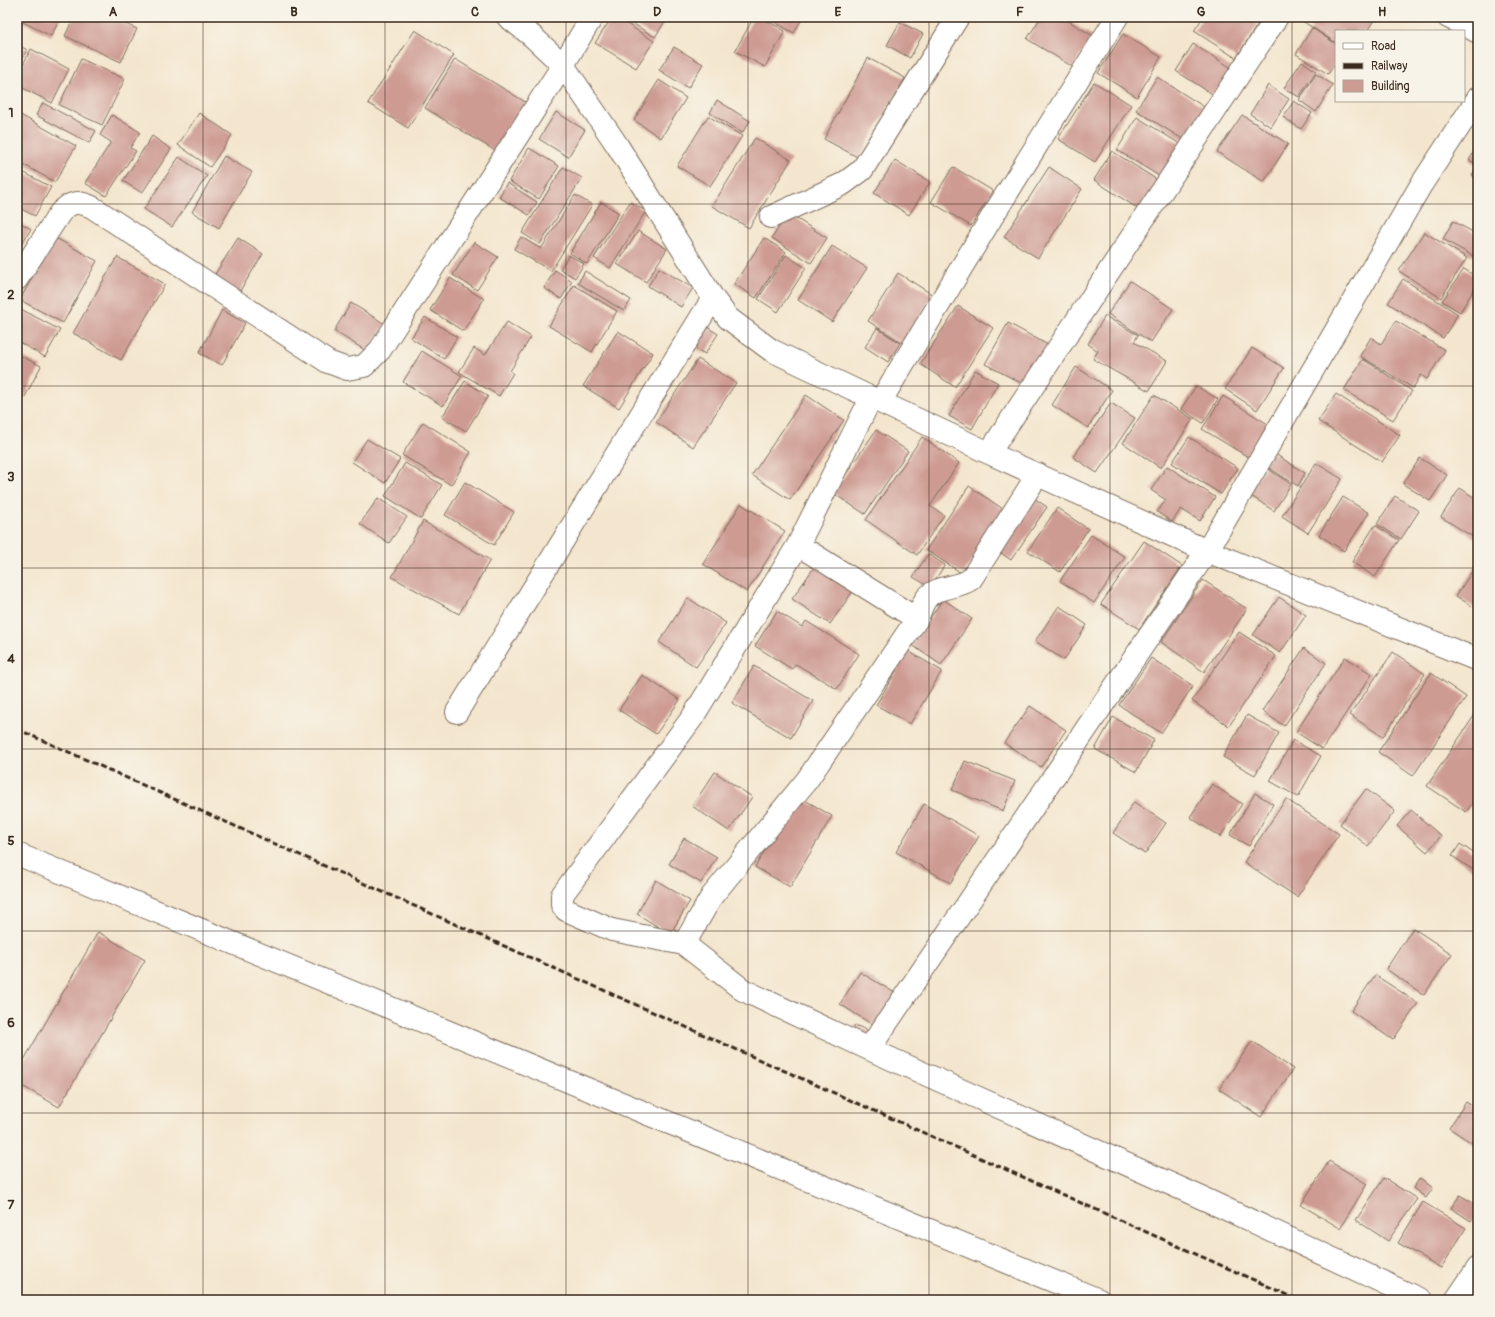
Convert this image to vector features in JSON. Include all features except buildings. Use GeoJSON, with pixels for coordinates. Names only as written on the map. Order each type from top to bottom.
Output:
{"type":"FeatureCollection","features":[{"type":"Feature","properties":{"kind":"street"},"geometry":{"type":"LineString","coordinates":[[508,17],[532,36],[563,65],[617,145],[713,298],[728,318],[771,350],[989,453],[1208,551],[1478,660]]}},
{"type":"Feature","properties":{"kind":"street"},"geometry":{"type":"LineString","coordinates":[[17,279],[60,213],[67,206],[73,203],[82,202],[92,207],[328,362],[347,369],[364,366],[380,350],[563,65],[592,17]]}},
{"type":"Feature","properties":{"kind":"street"},"geometry":{"type":"LineString","coordinates":[[771,217],[843,184],[862,170],[958,17]]}},
{"type":"Feature","properties":{"kind":"street"},"geometry":{"type":"LineString","coordinates":[[1117,17],[875,400],[798,545],[692,718],[562,895],[562,905],[566,910],[612,930],[684,944],[743,990],[869,1049],[1210,1202],[1421,1300]]}},
{"type":"Feature","properties":{"kind":"street"},"geometry":{"type":"LineString","coordinates":[[989,453],[1277,17]]}},
{"type":"Feature","properties":{"kind":"street"},"geometry":{"type":"LineString","coordinates":[[1448,17],[1478,32]]}},
{"type":"Feature","properties":{"kind":"street"},"geometry":{"type":"LineString","coordinates":[[869,1049],[1208,551],[1421,185],[1478,98]]}},
{"type":"Feature","properties":{"kind":"street"},"geometry":{"type":"LineString","coordinates":[[457,712],[713,298]]}},
{"type":"Feature","properties":{"kind":"street"},"geometry":{"type":"LineString","coordinates":[[684,944],[712,896],[807,780],[917,619],[924,600],[929,594],[935,591],[965,583],[971,579],[1038,474]]}},
{"type":"Feature","properties":{"kind":"street"},"geometry":{"type":"LineString","coordinates":[[798,545],[917,619]]}},
{"type":"Feature","properties":{"kind":"street"},"geometry":{"type":"LineString","coordinates":[[17,854],[1099,1300]]}},
{"type":"Feature","properties":{"kind":"street"},"geometry":{"type":"LineString","coordinates":[[1456,1300],[1478,1268]]}},
{"type":"Feature","properties":{"kind":"railway"},"geometry":{"type":"LineString","coordinates":[[17,729],[1299,1300]]}}]}
